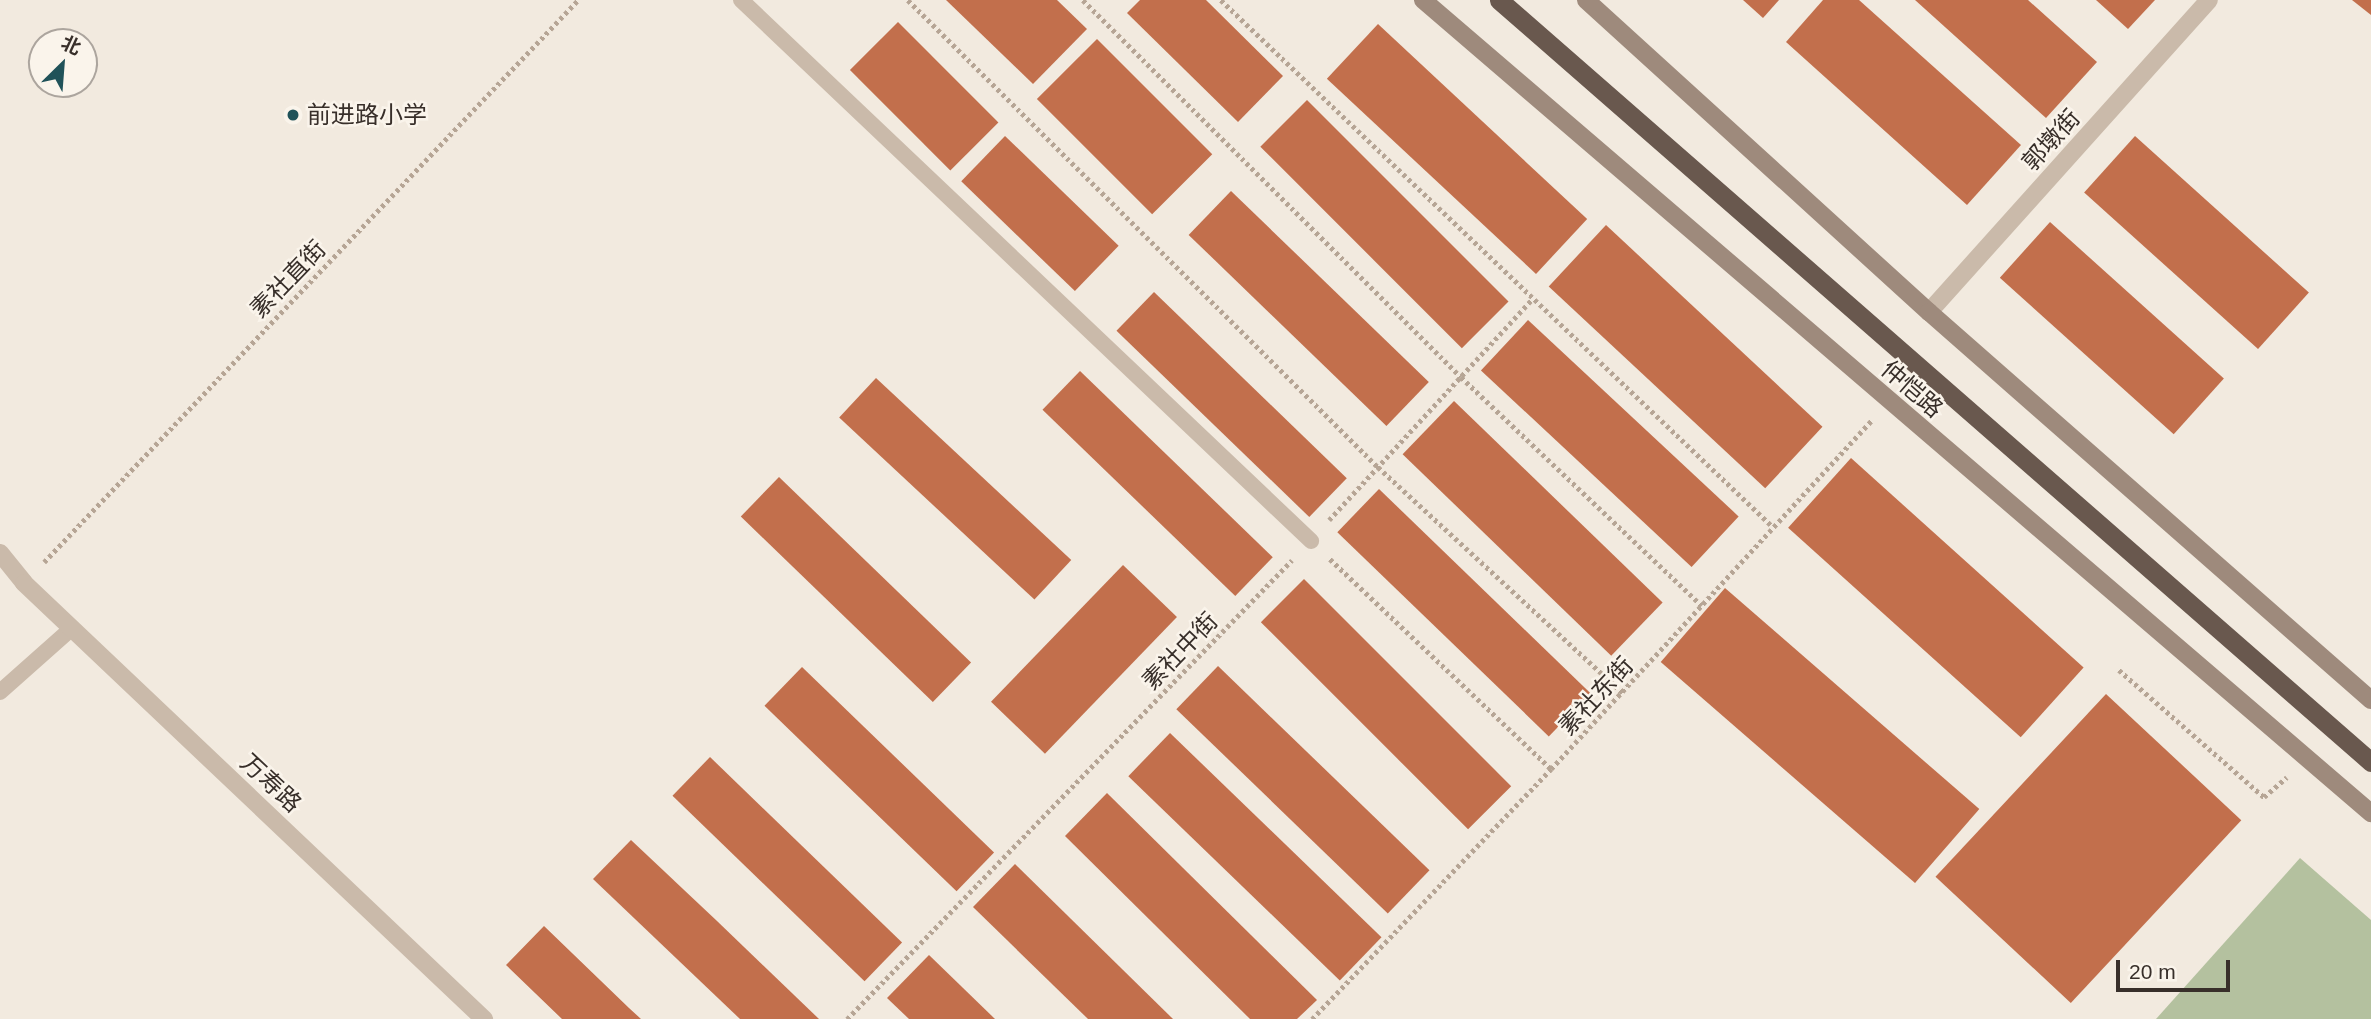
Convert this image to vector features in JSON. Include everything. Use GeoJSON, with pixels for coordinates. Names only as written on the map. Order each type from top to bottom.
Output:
{"type":"FeatureCollection","features":[{"type":"Feature","properties":{"kind":"highway"},"geometry":{"type":"LineString","coordinates":[[1499,0],[2371,762]]}},
{"type":"Feature","properties":{"kind":"main road","name":"仲恺路"},"geometry":{"type":"LineString","coordinates":[[1423,0],[2371,813]]}},
{"type":"Feature","properties":{"kind":"main road"},"geometry":{"type":"LineString","coordinates":[[1586,0],[1928,312],[2371,700]]}},
{"type":"Feature","properties":{"kind":"street","name":"郭墩街"},"geometry":{"type":"LineString","coordinates":[[1928,312],[2209,0]]}},
{"type":"Feature","properties":{"kind":"street","name":"万寿路"},"geometry":{"type":"LineString","coordinates":[[0,553],[24,583],[484,1019]]}},
{"type":"Feature","properties":{"kind":"lane"},"geometry":{"type":"LineString","coordinates":[[741,0],[1311,541]]}},
{"type":"Feature","properties":{"kind":"lane"},"geometry":{"type":"LineString","coordinates":[[0,692],[72,628]]}},
{"type":"Feature","properties":{"kind":"path","name":"素社直街"},"geometry":{"type":"LineString","coordinates":[[24,583],[578,0]]}},
{"type":"Feature","properties":{"kind":"path"},"geometry":{"type":"LineString","coordinates":[[908,0],[1378,467],[1623,693]]}},
{"type":"Feature","properties":{"kind":"path"},"geometry":{"type":"LineString","coordinates":[[1083,0],[1461,377],[1702,606]]}},
{"type":"Feature","properties":{"kind":"path"},"geometry":{"type":"LineString","coordinates":[[1221,0],[1531,300],[1773,527]]}},
{"type":"Feature","properties":{"kind":"path","name":"素社中街"},"geometry":{"type":"LineString","coordinates":[[847,1019],[1311,541],[1531,300]]}},
{"type":"Feature","properties":{"kind":"path","name":"素社东街"},"geometry":{"type":"LineString","coordinates":[[1311,541],[1551,769],[1889,401]]}},
{"type":"Feature","properties":{"kind":"path"},"geometry":{"type":"LineString","coordinates":[[2119,670],[2264,797]]}},
{"type":"Feature","properties":{"kind":"path"},"geometry":{"type":"LineString","coordinates":[[1312,1019],[1551,769]]}},
{"type":"Feature","properties":{"kind":"green space"},"geometry":{"type":"Polygon","coordinates":[[[2300,858],[2371,920],[2371,1019],[2156,1019],[2300,858]]]}},
{"type":"Feature","properties":{"kind":"building"},"geometry":{"type":"Polygon","coordinates":[[[946,0],[1057,0],[1087,29],[1033,84],[946,0]]]}},
{"type":"Feature","properties":{"kind":"building"},"geometry":{"type":"Polygon","coordinates":[[[1140,0],[1206,0],[1283,76],[1238,122],[1127,13],[1140,0]]]}},
{"type":"Feature","properties":{"kind":"building"},"geometry":{"type":"Polygon","coordinates":[[[1743,0],[1779,0],[1763,18],[1743,0]]]}},
{"type":"Feature","properties":{"kind":"building"},"geometry":{"type":"Polygon","coordinates":[[[1823,0],[1859,0],[2021,145],[1967,205],[1786,42],[1823,0]]]}},
{"type":"Feature","properties":{"kind":"building"},"geometry":{"type":"Polygon","coordinates":[[[1915,0],[2028,0],[2097,62],[2046,118],[1915,0]]]}},
{"type":"Feature","properties":{"kind":"building"},"geometry":{"type":"Polygon","coordinates":[[[2096,0],[2155,0],[2128,29],[2096,0]]]}},
{"type":"Feature","properties":{"kind":"building"},"geometry":{"type":"Polygon","coordinates":[[[2352,0],[2371,0],[2371,15],[2352,0]]]}},
{"type":"Feature","properties":{"kind":"building"},"geometry":{"type":"Polygon","coordinates":[[[898,22],[998,122],[950,170],[850,70],[898,22]]]}},
{"type":"Feature","properties":{"kind":"building"},"geometry":{"type":"Polygon","coordinates":[[[1378,24],[1587,219],[1536,274],[1327,79],[1378,24]]]}},
{"type":"Feature","properties":{"kind":"building"},"geometry":{"type":"Polygon","coordinates":[[[1097,39],[1212,154],[1152,214],[1037,99],[1097,39]]]}},
{"type":"Feature","properties":{"kind":"building"},"geometry":{"type":"Polygon","coordinates":[[[1307,100],[1509,302],[1462,348],[1260,147],[1307,100]]]}},
{"type":"Feature","properties":{"kind":"building"},"geometry":{"type":"Polygon","coordinates":[[[1005,136],[1119,246],[1075,291],[961,181],[1005,136]]]}},
{"type":"Feature","properties":{"kind":"building"},"geometry":{"type":"Polygon","coordinates":[[[2135,136],[2309,293],[2258,349],[2084,192],[2135,136]]]}},
{"type":"Feature","properties":{"kind":"building"},"geometry":{"type":"Polygon","coordinates":[[[1231,191],[1429,382],[1386,426],[1189,235],[1231,191]]]}},
{"type":"Feature","properties":{"kind":"building"},"geometry":{"type":"Polygon","coordinates":[[[2050,222],[2224,379],[2174,434],[2000,278],[2050,222]]]}},
{"type":"Feature","properties":{"kind":"building"},"geometry":{"type":"Polygon","coordinates":[[[1606,225],[1822,427],[1765,488],[1549,286],[1606,225]]]}},
{"type":"Feature","properties":{"kind":"building"},"geometry":{"type":"Polygon","coordinates":[[[1154,292],[1347,478],[1309,517],[1116,331],[1154,292]]]}},
{"type":"Feature","properties":{"kind":"building"},"geometry":{"type":"Polygon","coordinates":[[[1528,320],[1739,516],[1692,567],[1481,370],[1528,320]]]}},
{"type":"Feature","properties":{"kind":"building"},"geometry":{"type":"Polygon","coordinates":[[[1080,371],[1273,557],[1235,596],[1042,410],[1080,371]]]}},
{"type":"Feature","properties":{"kind":"building"},"geometry":{"type":"Polygon","coordinates":[[[876,378],[1071,560],[1034,600],[839,417],[876,378]]]}},
{"type":"Feature","properties":{"kind":"building"},"geometry":{"type":"Polygon","coordinates":[[[1454,401],[1663,602],[1611,656],[1403,454],[1454,401]]]}},
{"type":"Feature","properties":{"kind":"building"},"geometry":{"type":"Polygon","coordinates":[[[1851,458],[2084,667],[2021,737],[1788,528],[1851,458]]]}},
{"type":"Feature","properties":{"kind":"building"},"geometry":{"type":"Polygon","coordinates":[[[779,477],[971,662],[933,702],[741,517],[779,477]]]}},
{"type":"Feature","properties":{"kind":"building"},"geometry":{"type":"Polygon","coordinates":[[[1379,489],[1590,693],[1549,736],[1337,532],[1379,489]]]}},
{"type":"Feature","properties":{"kind":"building"},"geometry":{"type":"Polygon","coordinates":[[[1123,565],[1177,617],[1045,754],[991,702],[1123,565]]]}},
{"type":"Feature","properties":{"kind":"building"},"geometry":{"type":"Polygon","coordinates":[[[1304,579],[1511,786],[1468,829],[1261,622],[1304,579]]]}},
{"type":"Feature","properties":{"kind":"building"},"geometry":{"type":"Polygon","coordinates":[[[1725,588],[1979,809],[1915,883],[1661,662],[1725,588]]]}},
{"type":"Feature","properties":{"kind":"building"},"geometry":{"type":"Polygon","coordinates":[[[1218,666],[1429,870],[1388,913],[1176,709],[1218,666]]]}},
{"type":"Feature","properties":{"kind":"building"},"geometry":{"type":"Polygon","coordinates":[[[802,667],[994,852],[957,891],[764,706],[802,667]]]}},
{"type":"Feature","properties":{"kind":"building"},"geometry":{"type":"Polygon","coordinates":[[[2106,694],[2241,820],[2071,1003],[1936,877],[2106,694]]]}},
{"type":"Feature","properties":{"kind":"building"},"geometry":{"type":"Polygon","coordinates":[[[1170,733],[1381,937],[1340,980],[1128,776],[1170,733]]]}},
{"type":"Feature","properties":{"kind":"building"},"geometry":{"type":"Polygon","coordinates":[[[710,757],[902,942],[865,981],[672,796],[710,757]]]}},
{"type":"Feature","properties":{"kind":"building"},"geometry":{"type":"Polygon","coordinates":[[[1107,793],[1317,1000],[1297,1019],[1250,1019],[1065,836],[1107,793]]]}},
{"type":"Feature","properties":{"kind":"building"},"geometry":{"type":"Polygon","coordinates":[[[631,840],[819,1019],[740,1019],[593,879],[631,840]]]}},
{"type":"Feature","properties":{"kind":"building"},"geometry":{"type":"Polygon","coordinates":[[[1015,864],[1173,1019],[1088,1019],[973,907],[1015,864]]]}},
{"type":"Feature","properties":{"kind":"building"},"geometry":{"type":"Polygon","coordinates":[[[544,926],[641,1019],[562,1019],[506,965],[544,926]]]}},
{"type":"Feature","properties":{"kind":"building"},"geometry":{"type":"Polygon","coordinates":[[[929,955],[995,1019],[909,1019],[887,998],[929,955]]]}},
{"type":"Feature","properties":{"kind":"place","name":"前进路小学"},"geometry":{"type":"Point","coordinates":[293,115]}}]}
